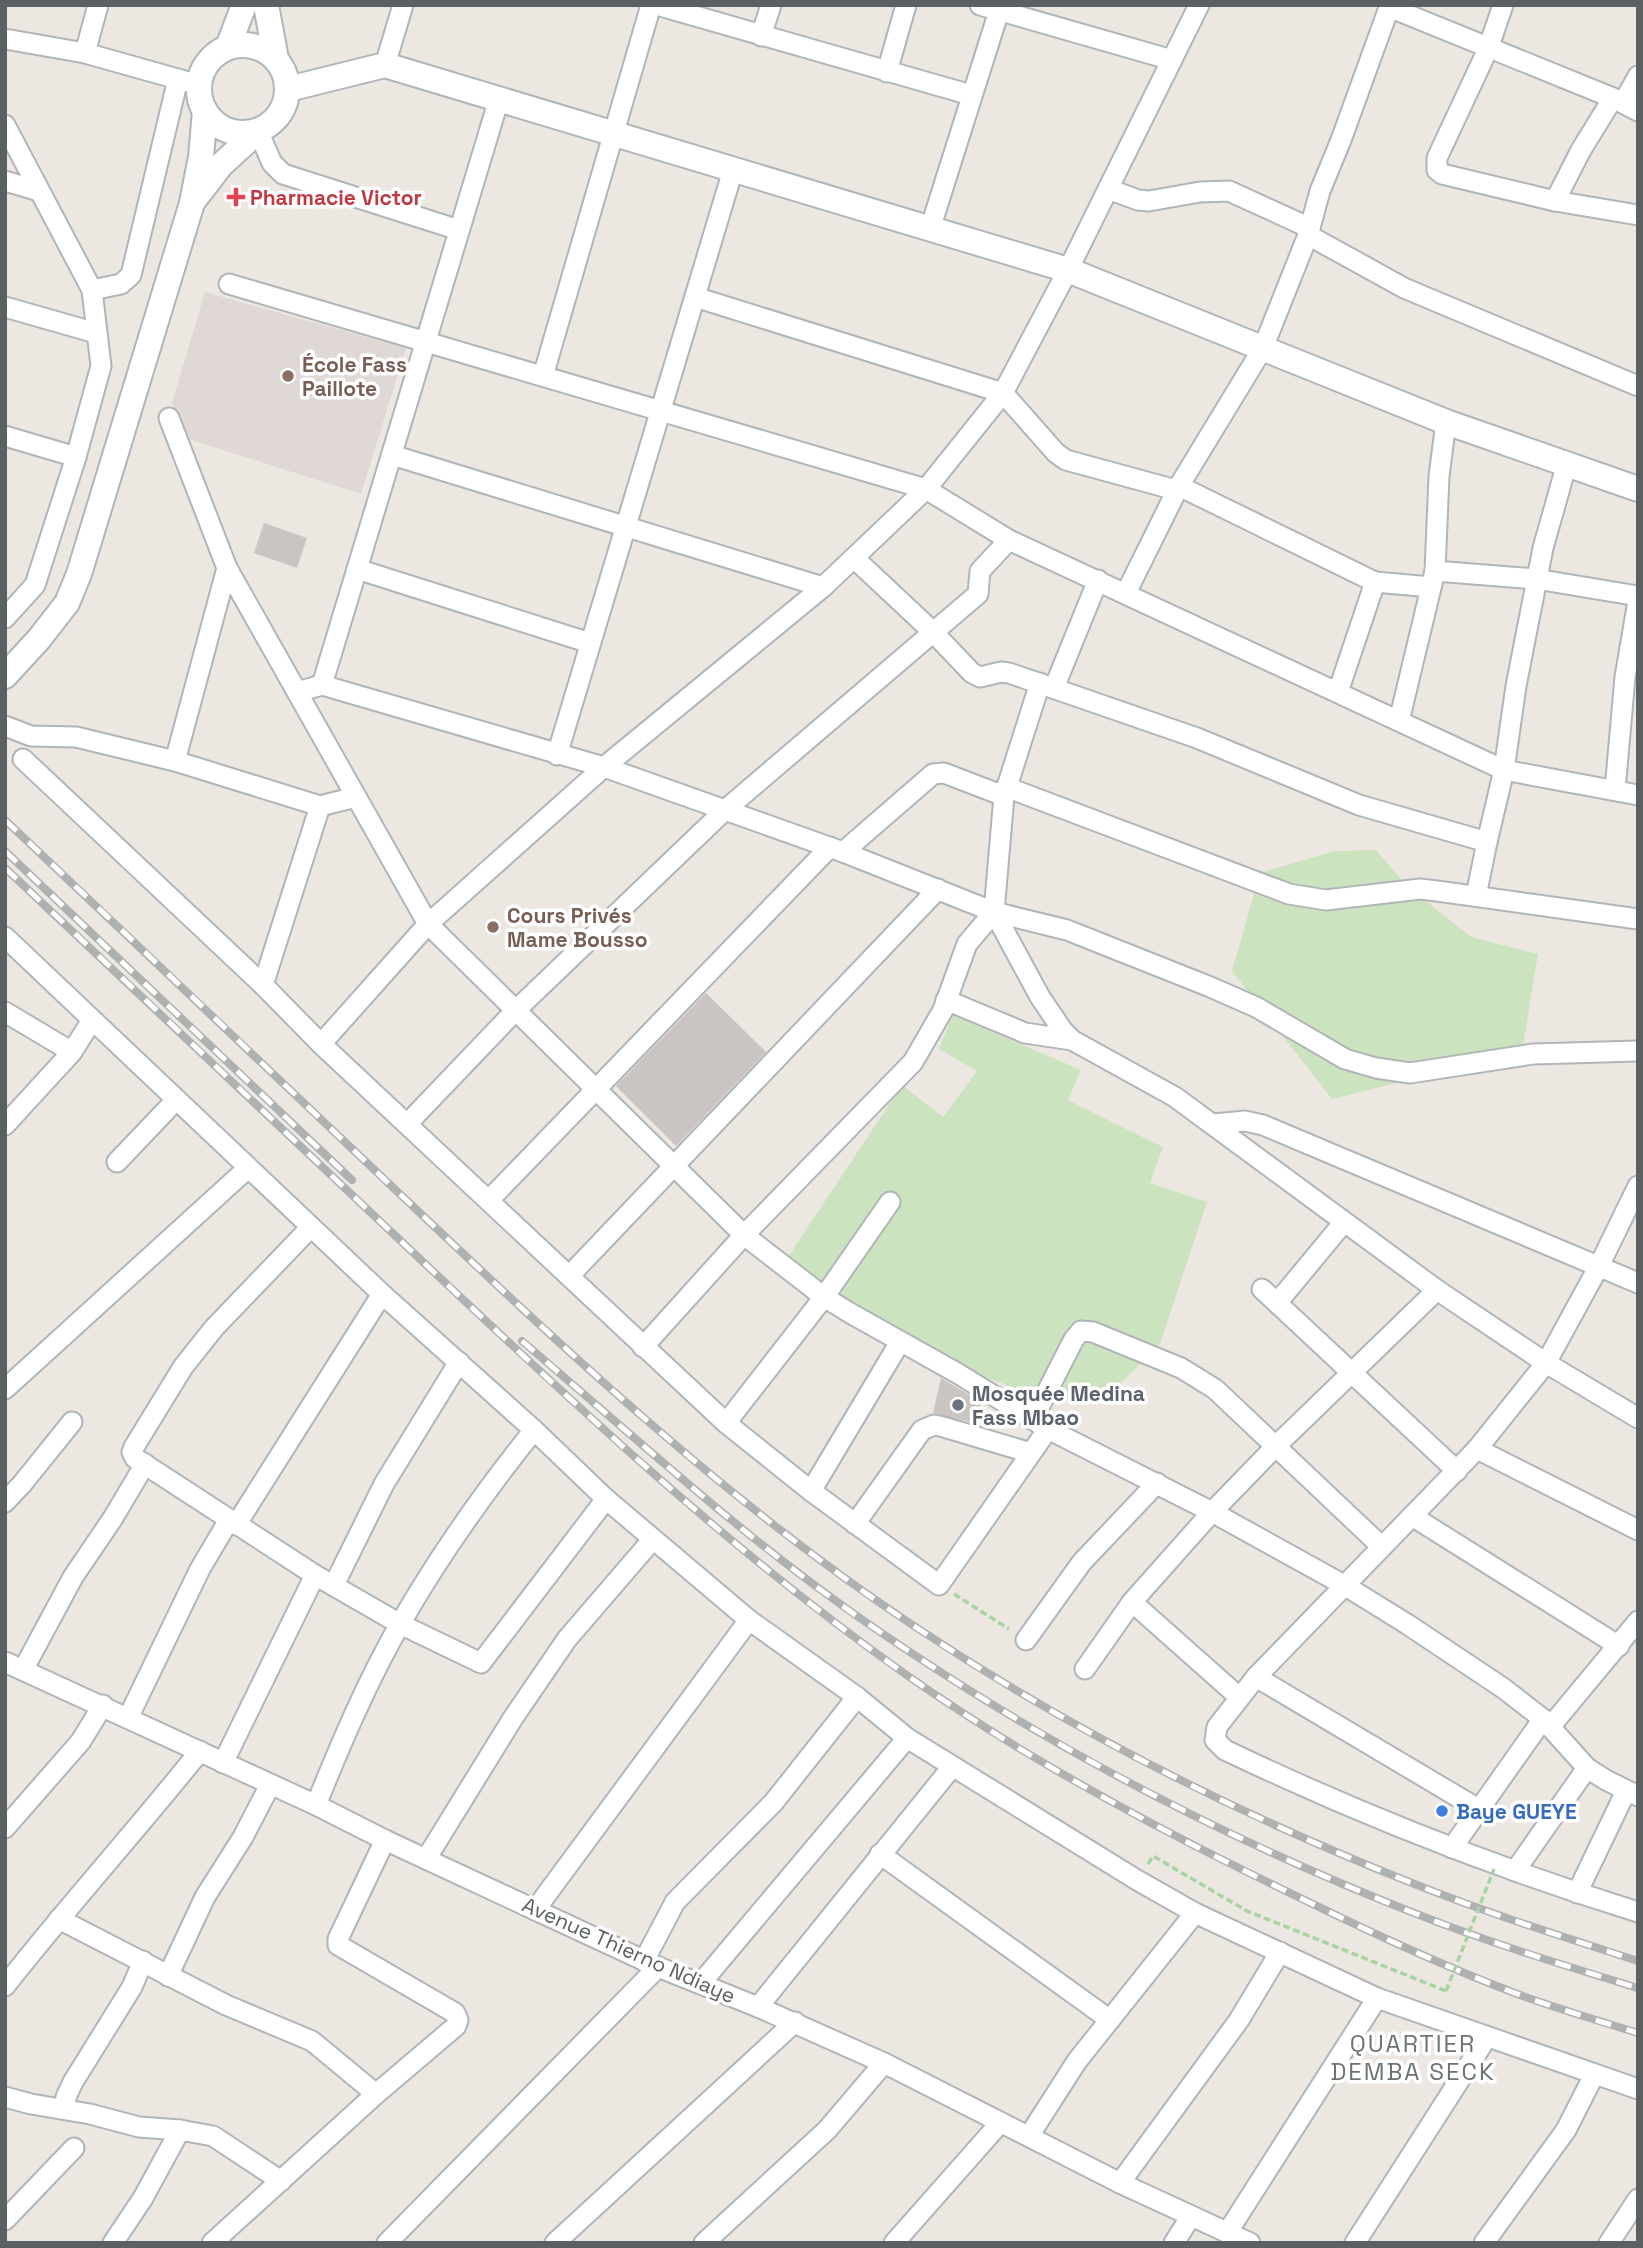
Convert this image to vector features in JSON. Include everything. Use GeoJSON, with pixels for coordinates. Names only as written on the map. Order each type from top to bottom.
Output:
{"type":"FeatureCollection","features":[{"type":"Feature","properties":{"kind":"street"},"geometry":{"type":"LineString","coordinates":[[85,53],[98,5]]}},
{"type":"Feature","properties":{"kind":"street"},"geometry":{"type":"LineString","coordinates":[[228,47],[244,5]]}},
{"type":"Feature","properties":{"kind":"street"},"geometry":{"type":"LineString","coordinates":[[266,5],[276,59]]}},
{"type":"Feature","properties":{"kind":"street"},"geometry":{"type":"LineString","coordinates":[[385,65],[403,5]]}},
{"type":"Feature","properties":{"kind":"street"},"geometry":{"type":"LineString","coordinates":[[542,376],[651,5]]}},
{"type":"Feature","properties":{"kind":"street"},"geometry":{"type":"LineString","coordinates":[[657,5],[971,95]]}},
{"type":"Feature","properties":{"kind":"street"},"geometry":{"type":"LineString","coordinates":[[761,36],[771,5]]}},
{"type":"Feature","properties":{"kind":"street"},"geometry":{"type":"LineString","coordinates":[[887,72],[906,5]]}},
{"type":"Feature","properties":{"kind":"street"},"geometry":{"type":"LineString","coordinates":[[980,5],[1172,60]]}},
{"type":"Feature","properties":{"kind":"street"},"geometry":{"type":"LineString","coordinates":[[321,1044],[428,924],[604,767],[823,587],[926,489],[1003,393],[1068,270],[1199,5]]}},
{"type":"Feature","properties":{"kind":"street"},"geometry":{"type":"LineString","coordinates":[[1503,5],[1488,49],[1437,158],[1437,170],[1442,174],[1555,201],[1638,215]]}},
{"type":"Feature","properties":{"kind":"street"},"geometry":{"type":"LineString","coordinates":[[1126,593],[1177,488],[1263,348],[1309,232],[1320,191],[1390,6],[1624,104]]}},
{"type":"Feature","properties":{"kind":"street"},"geometry":{"type":"LineString","coordinates":[[930,229],[999,11]]}},
{"type":"Feature","properties":{"kind":"street"},"geometry":{"type":"LineString","coordinates":[[5,39],[85,53],[188,82],[211,119],[226,130],[236,133],[258,131]]}},
{"type":"Feature","properties":{"kind":"street"},"geometry":{"type":"LineString","coordinates":[[92,290],[121,284],[131,275],[188,82],[211,58],[228,47],[258,47],[276,59],[283,68],[288,89],[282,110],[268,126],[258,131],[221,165],[192,203]]}},
{"type":"Feature","properties":{"kind":"street"},"geometry":{"type":"LineString","coordinates":[[288,89],[385,65],[1068,270],[1446,422],[1638,489]]}},
{"type":"Feature","properties":{"kind":"street"},"geometry":{"type":"LineString","coordinates":[[1555,201],[1581,150],[1624,104],[1638,76]]}},
{"type":"Feature","properties":{"kind":"street"},"geometry":{"type":"LineString","coordinates":[[322,685],[499,100]]}},
{"type":"Feature","properties":{"kind":"street"},"geometry":{"type":"LineString","coordinates":[[5,677],[66,603],[79,574],[192,203],[201,157],[205,111]]}},
{"type":"Feature","properties":{"kind":"street"},"geometry":{"type":"LineString","coordinates":[[5,125],[92,290],[101,366],[76,457],[35,585],[5,618]]}},
{"type":"Feature","properties":{"kind":"street"},"geometry":{"type":"LineString","coordinates":[[258,131],[272,163],[283,174],[459,230]]}},
{"type":"Feature","properties":{"kind":"street"},"geometry":{"type":"LineString","coordinates":[[557,755],[733,170]]}},
{"type":"Feature","properties":{"kind":"street"},"geometry":{"type":"LineString","coordinates":[[5,181],[39,191]]}},
{"type":"Feature","properties":{"kind":"street"},"geometry":{"type":"LineString","coordinates":[[1108,188],[1138,200],[1149,201],[1200,192],[1229,191],[1309,232],[1404,288],[1638,386]]}},
{"type":"Feature","properties":{"kind":"street"},"geometry":{"type":"LineString","coordinates":[[229,284],[926,489],[1009,540],[1504,770],[1638,795]]}},
{"type":"Feature","properties":{"kind":"street"},"geometry":{"type":"LineString","coordinates":[[695,297],[1003,393],[1056,453],[1066,460],[1177,488],[1375,582],[1536,579],[1638,598],[1625,677],[1615,790]]}},
{"type":"Feature","properties":{"kind":"street"},"geometry":{"type":"LineString","coordinates":[[5,307],[96,333]]}},
{"type":"Feature","properties":{"kind":"street"},"geometry":{"type":"LineString","coordinates":[[169,418],[227,568],[428,924],[744,1236],[824,1297],[1041,1424],[1212,1512],[1344,1585],[1455,1656],[1547,1723],[1587,1768],[1632,1794],[1577,1893]]}},
{"type":"Feature","properties":{"kind":"street"},"geometry":{"type":"LineString","coordinates":[[1399,721],[1433,579],[1438,491],[1446,422]]}},
{"type":"Feature","properties":{"kind":"street"},"geometry":{"type":"LineString","coordinates":[[5,436],[76,457]]}},
{"type":"Feature","properties":{"kind":"street"},"geometry":{"type":"LineString","coordinates":[[392,455],[823,587]]}},
{"type":"Feature","properties":{"kind":"street"},"geometry":{"type":"LineString","coordinates":[[1476,896],[1504,770],[1516,685],[1536,579],[1567,463]]}},
{"type":"Feature","properties":{"kind":"street"},"geometry":{"type":"LineString","coordinates":[[408,1123],[516,1010],[725,810],[978,594],[980,571],[1009,540]]}},
{"type":"Feature","properties":{"kind":"street"},"geometry":{"type":"LineString","coordinates":[[854,558],[933,632],[972,673],[986,677],[1001,672],[1009,673],[1197,738],[1359,805],[1487,842]]}},
{"type":"Feature","properties":{"kind":"street"},"geometry":{"type":"LineString","coordinates":[[175,761],[227,568]]}},
{"type":"Feature","properties":{"kind":"street"},"geometry":{"type":"LineString","coordinates":[[358,569],[590,643]]}},
{"type":"Feature","properties":{"kind":"street"},"geometry":{"type":"LineString","coordinates":[[1098,580],[1047,686],[1005,791],[994,912],[1040,998],[1072,1040],[1175,1097],[1437,1290],[1546,1363],[1638,1418]]}},
{"type":"Feature","properties":{"kind":"street"},"geometry":{"type":"LineString","coordinates":[[1338,692],[1375,582]]}},
{"type":"Feature","properties":{"kind":"street"},"geometry":{"type":"LineString","coordinates":[[297,692],[322,685],[604,767],[837,850],[994,912],[1067,930],[1256,1007],[1345,1059],[1376,1068],[1410,1073],[1533,1054],[1638,1052]]}},
{"type":"Feature","properties":{"kind":"street"},"geometry":{"type":"LineString","coordinates":[[5,726],[31,736],[76,737],[175,761],[320,806],[356,797]]}},
{"type":"Feature","properties":{"kind":"street"},"geometry":{"type":"LineString","coordinates":[[23,760],[263,985],[321,1044],[726,1423],[811,1491],[939,1586],[1031,1454],[1074,1339],[1082,1331],[1093,1332],[1181,1368],[1215,1389],[1381,1546]]}},
{"type":"Feature","properties":{"kind":"street"},"geometry":{"type":"LineString","coordinates":[[489,1200],[837,850],[933,774],[944,773],[1005,791],[1289,894],[1326,900],[1420,889],[1638,919]]}},
{"type":"Feature","properties":{"kind":"street"},"geometry":{"type":"LineString","coordinates":[[263,985],[320,806]]}},
{"type":"Feature","properties":{"kind":"street"},"geometry":{"type":"LineString","coordinates":[[569,1275],[938,889]]}},
{"type":"Feature","properties":{"kind":"street"},"geometry":{"type":"LineString","coordinates":[[643,1347],[744,1236],[913,1062],[946,1000],[967,944],[994,912]]}},
{"type":"Feature","properties":{"kind":"street"},"geometry":{"type":"LineString","coordinates":[[5,937],[382,1294],[534,1430],[606,1499],[748,1620],[857,1697],[907,1738],[1195,1913],[1377,1998],[1638,2089]]}},
{"type":"Feature","properties":{"kind":"street"},"geometry":{"type":"LineString","coordinates":[[946,1000],[1025,1033],[1072,1040]]}},
{"type":"Feature","properties":{"kind":"street"},"geometry":{"type":"LineString","coordinates":[[5,1012],[72,1052]]}},
{"type":"Feature","properties":{"kind":"street"},"geometry":{"type":"LineString","coordinates":[[5,1125],[72,1052],[92,1020]]}},
{"type":"Feature","properties":{"kind":"street"},"geometry":{"type":"LineString","coordinates":[[117,1162],[176,1100]]}},
{"type":"Feature","properties":{"kind":"street"},"geometry":{"type":"LineString","coordinates":[[1214,1124],[1245,1121],[1263,1125],[1638,1283]]}},
{"type":"Feature","properties":{"kind":"street"},"geometry":{"type":"LineString","coordinates":[[5,1389],[248,1168]]}},
{"type":"Feature","properties":{"kind":"street"},"geometry":{"type":"LineString","coordinates":[[1638,1186],[1546,1363],[1457,1471],[1256,1677],[1217,1727],[1215,1740],[1225,1750],[1324,1796],[1452,1848],[1638,1912]]}},
{"type":"Feature","properties":{"kind":"street"},"geometry":{"type":"LineString","coordinates":[[726,1423],[824,1297],[890,1202]]}},
{"type":"Feature","properties":{"kind":"street"},"geometry":{"type":"LineString","coordinates":[[1277,1303],[1344,1222]]}},
{"type":"Feature","properties":{"kind":"street"},"geometry":{"type":"LineString","coordinates":[[311,1227],[214,1328],[183,1367],[132,1452],[135,1458],[315,1574],[400,1624],[481,1663],[606,1499]]}},
{"type":"Feature","properties":{"kind":"street"},"geometry":{"type":"LineString","coordinates":[[1262,1289],[1457,1471]]}},
{"type":"Feature","properties":{"kind":"street"},"geometry":{"type":"LineString","coordinates":[[1085,1669],[1132,1602],[1212,1512],[1437,1290]]}},
{"type":"Feature","properties":{"kind":"street"},"geometry":{"type":"LineString","coordinates":[[128,1718],[200,1569],[382,1294]]}},
{"type":"Feature","properties":{"kind":"street"},"geometry":{"type":"LineString","coordinates":[[811,1491],[900,1342]]}},
{"type":"Feature","properties":{"kind":"street"},"geometry":{"type":"LineString","coordinates":[[334,1585],[384,1484],[459,1362]]}},
{"type":"Feature","properties":{"kind":"street"},"geometry":{"type":"LineString","coordinates":[[5,1502],[72,1422]]}},
{"type":"Feature","properties":{"kind":"street"},"geometry":{"type":"LineString","coordinates":[[855,1524],[927,1426],[940,1426],[1031,1454]]}},
{"type":"Feature","properties":{"kind":"street"},"geometry":{"type":"LineString","coordinates":[[316,1804],[349,1725],[400,1624],[481,1496],[534,1430]]}},
{"type":"Feature","properties":{"kind":"street"},"geometry":{"type":"LineString","coordinates":[[1477,1449],[1638,1531]]}},
{"type":"Feature","properties":{"kind":"street"},"geometry":{"type":"LineString","coordinates":[[14,1666],[113,1518],[145,1464]]}},
{"type":"Feature","properties":{"kind":"street"},"geometry":{"type":"LineString","coordinates":[[1026,1640],[1082,1562],[1157,1483]]}},
{"type":"Feature","properties":{"kind":"street"},"geometry":{"type":"LineString","coordinates":[[1412,1516],[1619,1646]]}},
{"type":"Feature","properties":{"kind":"street"},"geometry":{"type":"LineString","coordinates":[[426,1859],[513,1718],[567,1639],[653,1539]]}},
{"type":"Feature","properties":{"kind":"street"},"geometry":{"type":"LineString","coordinates":[[223,1763],[315,1574]]}},
{"type":"Feature","properties":{"kind":"street"},"geometry":{"type":"LineString","coordinates":[[1132,1602],[1239,1697]]}},
{"type":"Feature","properties":{"kind":"street"},"geometry":{"type":"LineString","coordinates":[[536,1910],[748,1620]]}},
{"type":"Feature","properties":{"kind":"street"},"geometry":{"type":"LineString","coordinates":[[1452,1848],[1547,1723],[1619,1646],[1638,1621]]}},
{"type":"Feature","properties":{"kind":"street","name":"Avenue Thierno Ndiaye"},"geometry":{"type":"LineString","coordinates":[[14,1666],[316,1804],[385,1840],[651,1964],[795,2022],[884,2063],[1120,2183],[1250,2243]]}},
{"type":"Feature","properties":{"kind":"street"},"geometry":{"type":"LineString","coordinates":[[1256,1677],[1480,1810]]}},
{"type":"Feature","properties":{"kind":"street"},"geometry":{"type":"LineString","coordinates":[[387,2243],[651,1964],[676,1902],[773,1803],[857,1697]]}},
{"type":"Feature","properties":{"kind":"street"},"geometry":{"type":"LineString","coordinates":[[5,1828],[81,1741],[103,1705]]}},
{"type":"Feature","properties":{"kind":"street"},"geometry":{"type":"LineString","coordinates":[[701,1983],[907,1738]]}},
{"type":"Feature","properties":{"kind":"street"},"geometry":{"type":"LineString","coordinates":[[5,1986],[201,1751]]}},
{"type":"Feature","properties":{"kind":"street"},"geometry":{"type":"LineString","coordinates":[[758,2007],[952,1767]]}},
{"type":"Feature","properties":{"kind":"street"},"geometry":{"type":"LineString","coordinates":[[1515,1871],[1587,1768]]}},
{"type":"Feature","properties":{"kind":"street"},"geometry":{"type":"LineString","coordinates":[[168,1976],[205,1898],[243,1838],[270,1785]]}},
{"type":"Feature","properties":{"kind":"street"},"geometry":{"type":"LineString","coordinates":[[212,2243],[376,2094],[456,2026],[458,2020],[449,2008],[338,1945],[338,1939],[385,1840]]}},
{"type":"Feature","properties":{"kind":"street"},"geometry":{"type":"LineString","coordinates":[[880,1854],[1110,2020]]}},
{"type":"Feature","properties":{"kind":"street"},"geometry":{"type":"LineString","coordinates":[[1029,2136],[1063,2081],[1195,1913]]}},
{"type":"Feature","properties":{"kind":"street"},"geometry":{"type":"LineString","coordinates":[[59,1919],[226,2005],[312,2041],[376,2094]]}},
{"type":"Feature","properties":{"kind":"street"},"geometry":{"type":"LineString","coordinates":[[1120,2183],[1239,2020],[1280,1952]]}},
{"type":"Feature","properties":{"kind":"street"},"geometry":{"type":"LineString","coordinates":[[65,2109],[73,2082],[132,1987],[143,1961]]}},
{"type":"Feature","properties":{"kind":"street"},"geometry":{"type":"LineString","coordinates":[[1227,2233],[1377,1998]]}},
{"type":"Feature","properties":{"kind":"street"},"geometry":{"type":"LineString","coordinates":[[555,2243],[795,2022]]}},
{"type":"Feature","properties":{"kind":"street"},"geometry":{"type":"LineString","coordinates":[[1355,2243],[1487,2037]]}},
{"type":"Feature","properties":{"kind":"street"},"geometry":{"type":"LineString","coordinates":[[704,2243],[827,2130],[884,2063]]}},
{"type":"Feature","properties":{"kind":"street"},"geometry":{"type":"LineString","coordinates":[[1484,2243],[1566,2130],[1594,2075]]}},
{"type":"Feature","properties":{"kind":"street"},"geometry":{"type":"LineString","coordinates":[[5,2097],[139,2127],[213,2136],[281,2181]]}},
{"type":"Feature","properties":{"kind":"street"},"geometry":{"type":"LineString","coordinates":[[894,2243],[1000,2123]]}},
{"type":"Feature","properties":{"kind":"street"},"geometry":{"type":"LineString","coordinates":[[113,2243],[143,2198],[180,2130]]}},
{"type":"Feature","properties":{"kind":"street"},"geometry":{"type":"LineString","coordinates":[[5,2220],[74,2148]]}},
{"type":"Feature","properties":{"kind":"street"},"geometry":{"type":"LineString","coordinates":[[1609,2243],[1638,2199]]}},
{"type":"Feature","properties":{"kind":"street"},"geometry":{"type":"LineString","coordinates":[[1174,2243],[1191,2216]]}},
{"type":"Feature","properties":{"kind":"path"},"geometry":{"type":"LineString","coordinates":[[939,1586],[1026,1640]]}},
{"type":"Feature","properties":{"kind":"path"},"geometry":{"type":"LineString","coordinates":[[1137,1880],[1153,1856],[1247,1911],[1446,1991],[1494,1869]]}},
{"type":"Feature","properties":{"kind":"shaded area","name":"École Fass Paillote"},"geometry":{"type":"Polygon","coordinates":[[[205,292],[406,348],[361,494],[186,438],[172,403],[205,292]]]}},
{"type":"Feature","properties":{"kind":"green space"},"geometry":{"type":"Polygon","coordinates":[[[1376,850],[1406,885],[1471,937],[1538,954],[1522,1052],[1332,1099],[1232,971],[1260,873],[1334,851],[1376,850]]]}},
{"type":"Feature","properties":{"kind":"green space"},"geometry":{"type":"Polygon","coordinates":[[[953,1015],[1081,1070],[1068,1100],[1163,1147],[1150,1183],[1207,1202],[1160,1344],[1113,1391],[1052,1402],[977,1374],[854,1311],[786,1260],[902,1085],[943,1117],[977,1071],[939,1049],[953,1015]]]}},
{"type":"Feature","properties":{"kind":"building"},"geometry":{"type":"Polygon","coordinates":[[[264,523],[307,538],[297,568],[254,553],[264,523]]]}},
{"type":"Feature","properties":{"kind":"building"},"geometry":{"type":"Polygon","coordinates":[[[706,993],[766,1052],[676,1146],[616,1086],[706,993]]]}},
{"type":"Feature","properties":{"kind":"building","name":"Mosquée Medina Fass Mbao"},"geometry":{"type":"Polygon","coordinates":[[[941,1378],[981,1402],[978,1424],[933,1413],[941,1378]]]}},
{"type":"Feature","properties":{"kind":"railway"},"geometry":{"type":"LineString","coordinates":[[5,820],[586,1367],[713,1476],[845,1578],[914,1626],[1034,1701],[1222,1800],[1286,1830],[1444,1896],[1638,1961]]}},
{"type":"Feature","properties":{"kind":"railway"},"geometry":{"type":"LineString","coordinates":[[5,851],[352,1180]]}},
{"type":"Feature","properties":{"kind":"railway"},"geometry":{"type":"LineString","coordinates":[[5,868],[597,1423],[780,1580],[908,1676],[989,1730],[1072,1779],[1157,1826],[1278,1887],[1457,1970],[1544,2003],[1638,2033]]}},
{"type":"Feature","properties":{"kind":"railway"},"geometry":{"type":"LineString","coordinates":[[522,1341],[691,1486],[822,1591],[931,1666],[1064,1746],[1201,1819],[1342,1884],[1469,1934],[1638,1988]]}},
{"type":"Feature","properties":{"kind":"place","name":"Pharmacie Victor"},"geometry":{"type":"Point","coordinates":[236,197]}},
{"type":"Feature","properties":{"kind":"place","name":"École Fass Paillote"},"geometry":{"type":"Point","coordinates":[288,376]}},
{"type":"Feature","properties":{"kind":"place","name":"Cours Privés Mame Bousso"},"geometry":{"type":"Point","coordinates":[493,927]}},
{"type":"Feature","properties":{"kind":"place","name":"Mosquée Medina Fass Mbao"},"geometry":{"type":"Point","coordinates":[958,1405]}},
{"type":"Feature","properties":{"kind":"place","name":"Baye GUEYE"},"geometry":{"type":"Point","coordinates":[1442,1811]}},
{"type":"Feature","properties":{"kind":"district","name":"QUARTIER DEMBA SECK"},"geometry":{"type":"Point","coordinates":[1413,2057]}}]}
